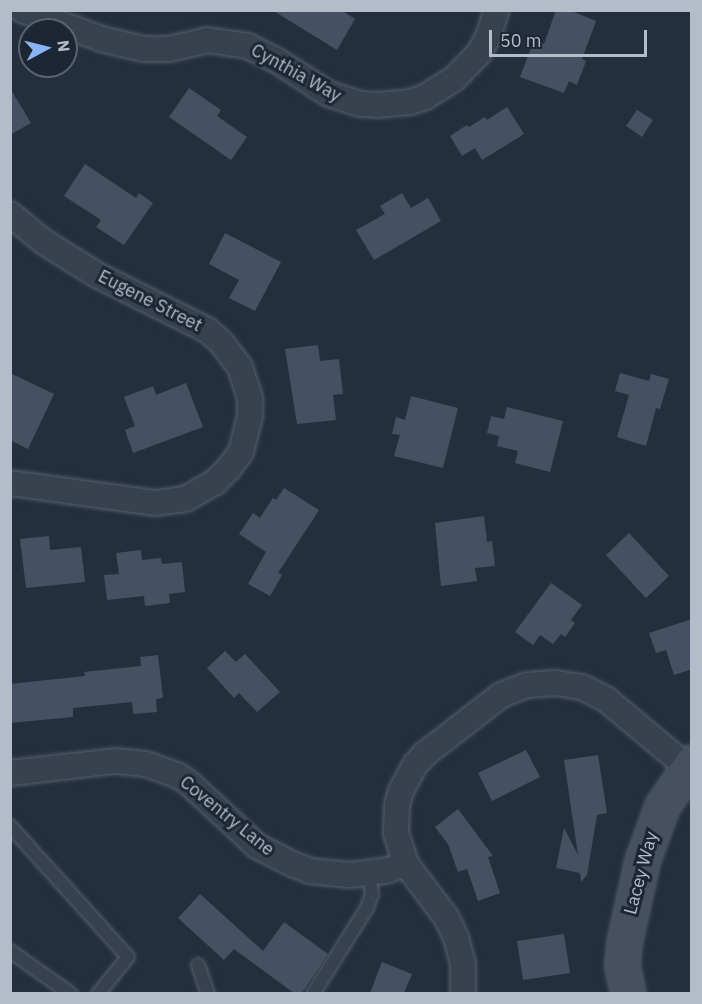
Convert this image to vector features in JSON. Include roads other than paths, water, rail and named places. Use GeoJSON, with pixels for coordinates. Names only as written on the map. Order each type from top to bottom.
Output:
{"type":"FeatureCollection","features":[{"type":"Feature","properties":{"kind":"street","name":"Cynthia Way"},"geometry":{"type":"LineString","coordinates":[[22,10],[105,40],[143,49],[169,49],[207,40],[248,46],[276,60],[328,94],[360,104],[377,105],[410,102],[425,97],[454,79],[479,53],[488,37],[497,10]]}},
{"type":"Feature","properties":{"kind":"street","name":"Eugene Street"},"geometry":{"type":"LineString","coordinates":[[10,214],[44,242],[97,275],[207,330],[221,342],[240,368],[250,398],[250,416],[241,452],[230,468],[215,482],[185,499],[147,502],[10,483]]}},
{"type":"Feature","properties":{"kind":"street"},"geometry":{"type":"LineString","coordinates":[[463,993],[463,964],[456,938],[446,917],[406,864],[400,849],[395,821],[397,805],[407,778],[425,754],[486,704],[513,689],[542,682],[556,683],[595,693],[689,765]]}},
{"type":"Feature","properties":{"kind":"street","name":"Coventry Lane"},"geometry":{"type":"LineString","coordinates":[[10,773],[116,761],[161,768],[189,783],[244,834],[272,855],[310,871],[331,875],[369,873],[406,864]]}},
{"type":"Feature","properties":{"kind":"street","name":"Lacey Way"},"geometry":{"type":"LineString","coordinates":[[628,993],[622,965],[634,888],[654,823],[689,765]]}},
{"type":"Feature","properties":{"kind":"lane"},"geometry":{"type":"LineString","coordinates":[[10,826],[128,957],[98,993]]}},
{"type":"Feature","properties":{"kind":"lane"},"geometry":{"type":"LineString","coordinates":[[313,993],[367,908],[372,894],[369,873]]}},
{"type":"Feature","properties":{"kind":"lane"},"geometry":{"type":"LineString","coordinates":[[10,951],[71,993]]}},
{"type":"Feature","properties":{"kind":"lane"},"geometry":{"type":"LineString","coordinates":[[198,965],[208,993]]}}]}
